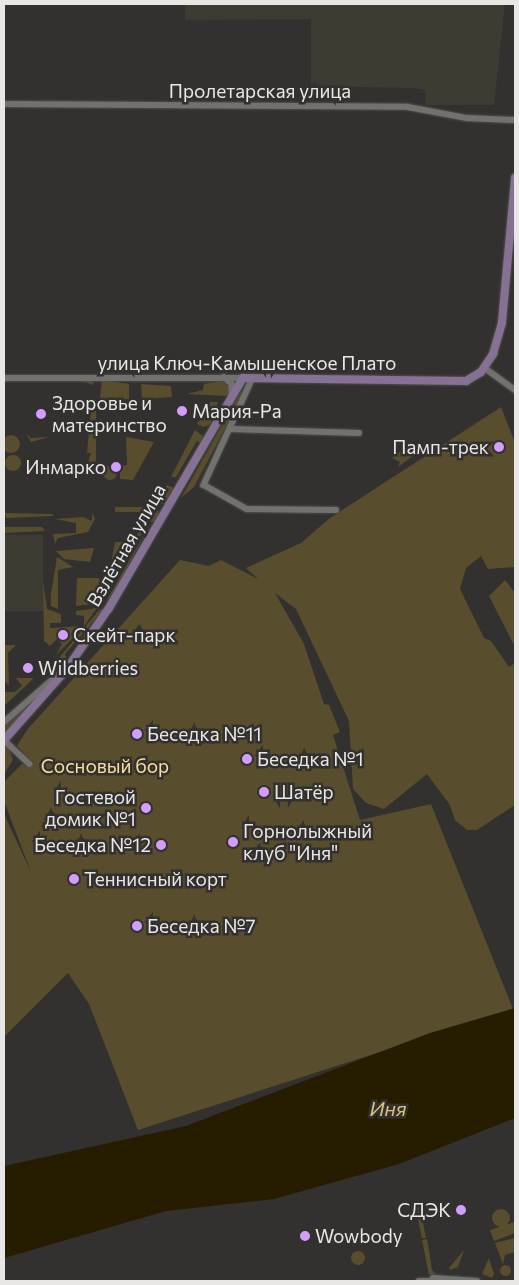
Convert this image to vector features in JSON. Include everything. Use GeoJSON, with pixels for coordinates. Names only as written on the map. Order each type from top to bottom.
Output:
{"type":"FeatureCollection","features":[{"type":"Feature","properties":{"kind":"main road"},"geometry":{"type":"LineString","coordinates":[[485,368],[502,322],[515,178]]}},
{"type":"Feature","properties":{"kind":"main road","name":"улица Ключ-Камышенское Плато"},"geometry":{"type":"LineString","coordinates":[[243,378],[466,381],[485,368]]}},
{"type":"Feature","properties":{"kind":"main road","name":"Взлётная улица"},"geometry":{"type":"LineString","coordinates":[[4,740],[66,670],[109,608],[243,378]]}},
{"type":"Feature","properties":{"kind":"street","name":"Пролетарская улица"},"geometry":{"type":"LineString","coordinates":[[4,104],[408,106],[467,118],[515,120]]}},
{"type":"Feature","properties":{"kind":"street"},"geometry":{"type":"LineString","coordinates":[[485,368],[515,390]]}},
{"type":"Feature","properties":{"kind":"street","name":"улица Ключ-Камышенское Плато"},"geometry":{"type":"LineString","coordinates":[[4,378],[243,378]]}},
{"type":"Feature","properties":{"kind":"street"},"geometry":{"type":"LineString","coordinates":[[224,378],[232,384],[232,396]]}},
{"type":"Feature","properties":{"kind":"street"},"geometry":{"type":"LineString","coordinates":[[254,378],[231,429],[204,480],[206,487],[247,509],[336,510]]}},
{"type":"Feature","properties":{"kind":"street"},"geometry":{"type":"LineString","coordinates":[[231,429],[359,433]]}},
{"type":"Feature","properties":{"kind":"street"},"geometry":{"type":"LineString","coordinates":[[4,722],[66,670]]}},
{"type":"Feature","properties":{"kind":"street"},"geometry":{"type":"LineString","coordinates":[[4,740],[30,764]]}},
{"type":"Feature","properties":{"kind":"street"},"geometry":{"type":"LineString","coordinates":[[419,1281],[477,1281]]}},
{"type":"Feature","properties":{"kind":"shaded area"},"geometry":{"type":"Polygon","coordinates":[[[185,4],[505,4],[494,105],[426,105],[425,90],[413,88],[311,86],[311,19],[185,20],[185,4]]]}},
{"type":"Feature","properties":{"kind":"shaded area"},"geometry":{"type":"Polygon","coordinates":[[[4,535],[43,535],[43,611],[4,611],[4,535]]]}},
{"type":"Feature","properties":{"kind":"green space"},"geometry":{"type":"Polygon","coordinates":[[[92,380],[94,385],[81,381],[92,380]]]}},
{"type":"Feature","properties":{"kind":"green space"},"geometry":{"type":"Polygon","coordinates":[[[102,380],[129,384],[129,399],[100,399],[102,380]]]}},
{"type":"Feature","properties":{"kind":"green space"},"geometry":{"type":"Polygon","coordinates":[[[222,381],[229,387],[228,396],[187,394],[203,390],[204,384],[222,381]]]}},
{"type":"Feature","properties":{"kind":"green space"},"geometry":{"type":"Polygon","coordinates":[[[141,384],[171,386],[172,397],[142,399],[141,384]]]}},
{"type":"Feature","properties":{"kind":"green space"},"geometry":{"type":"Polygon","coordinates":[[[246,389],[194,487],[181,498],[240,393],[246,389]]]}},
{"type":"Feature","properties":{"kind":"green space"},"geometry":{"type":"Polygon","coordinates":[[[210,402],[218,402],[211,424],[204,427],[197,424],[210,402]]]}},
{"type":"Feature","properties":{"kind":"green space","name":"Горнолыжный клуб \"Иня\""},"geometry":{"type":"Polygon","coordinates":[[[501,407],[515,443],[515,567],[488,569],[481,556],[466,568],[460,589],[484,638],[491,641],[509,667],[515,663],[515,805],[477,830],[467,830],[455,820],[450,805],[427,774],[384,809],[366,803],[353,789],[349,721],[296,609],[275,593],[304,644],[324,704],[329,705],[340,732],[333,735],[360,820],[431,804],[513,1009],[138,1130],[89,1004],[68,973],[4,1037],[4,814],[31,872],[4,801],[4,782],[23,763],[27,767],[33,763],[17,746],[27,730],[180,560],[209,566],[221,560],[258,579],[246,568],[301,543],[330,518],[501,407]]]}},
{"type":"Feature","properties":{"kind":"green space"},"geometry":{"type":"Polygon","coordinates":[[[96,409],[96,459],[93,477],[87,466],[91,453],[87,453],[91,410],[87,410],[96,409]]]}},
{"type":"Feature","properties":{"kind":"green space"},"geometry":{"type":"Polygon","coordinates":[[[195,430],[203,436],[200,443],[197,441],[176,477],[171,477],[195,430]]]}},
{"type":"Feature","properties":{"kind":"green space"},"geometry":{"type":"Polygon","coordinates":[[[26,433],[31,438],[49,437],[31,442],[26,433]]]}},
{"type":"Feature","properties":{"kind":"green space"},"geometry":{"type":"Polygon","coordinates":[[[11,435],[17,438],[20,444],[17,450],[11,453],[5,450],[2,444],[5,438],[11,435]]]}},
{"type":"Feature","properties":{"kind":"green space"},"geometry":{"type":"Polygon","coordinates":[[[126,437],[154,442],[133,480],[120,479],[120,466],[127,465],[126,437]]]}},
{"type":"Feature","properties":{"kind":"green space"},"geometry":{"type":"Polygon","coordinates":[[[406,447],[414,455],[398,467],[400,462],[392,458],[406,447]]]}},
{"type":"Feature","properties":{"kind":"green space"},"geometry":{"type":"Polygon","coordinates":[[[13,455],[21,463],[13,471],[5,463],[13,455]]]}},
{"type":"Feature","properties":{"kind":"green space"},"geometry":{"type":"Polygon","coordinates":[[[110,466],[115,468],[117,473],[115,478],[110,480],[105,478],[103,473],[105,468],[110,466]]]}},
{"type":"Feature","properties":{"kind":"green space"},"geometry":{"type":"Polygon","coordinates":[[[167,485],[176,489],[170,492],[169,503],[155,505],[167,485]]]}},
{"type":"Feature","properties":{"kind":"green space"},"geometry":{"type":"Polygon","coordinates":[[[115,507],[143,507],[143,512],[115,512],[115,507]]]}},
{"type":"Feature","properties":{"kind":"green space"},"geometry":{"type":"Polygon","coordinates":[[[152,508],[157,510],[159,515],[157,520],[152,522],[147,520],[145,515],[147,510],[152,508]]]}},
{"type":"Feature","properties":{"kind":"green space"},"geometry":{"type":"Polygon","coordinates":[[[4,513],[53,514],[53,516],[7,518],[4,513]]]}},
{"type":"Feature","properties":{"kind":"green space"},"geometry":{"type":"Polygon","coordinates":[[[92,513],[95,519],[88,532],[58,538],[55,544],[53,534],[76,533],[76,523],[55,519],[83,517],[92,521],[92,513]]]}},
{"type":"Feature","properties":{"kind":"green space"},"geometry":{"type":"Polygon","coordinates":[[[141,525],[146,526],[101,603],[76,606],[77,578],[108,578],[115,542],[134,542],[141,525]]]}},
{"type":"Feature","properties":{"kind":"green space"},"geometry":{"type":"Polygon","coordinates":[[[4,527],[42,527],[45,531],[4,533],[4,527]]]}},
{"type":"Feature","properties":{"kind":"green space"},"geometry":{"type":"Polygon","coordinates":[[[148,527],[111,600],[105,604],[126,566],[148,527]]]}},
{"type":"Feature","properties":{"kind":"green space"},"geometry":{"type":"Polygon","coordinates":[[[94,548],[90,562],[64,559],[56,551],[94,548]]]}},
{"type":"Feature","properties":{"kind":"green space"},"geometry":{"type":"Polygon","coordinates":[[[57,557],[73,567],[58,570],[58,609],[51,606],[57,557]]]}},
{"type":"Feature","properties":{"kind":"green space"},"geometry":{"type":"Polygon","coordinates":[[[505,580],[515,593],[515,647],[489,596],[505,580]]]}},
{"type":"Feature","properties":{"kind":"green space"},"geometry":{"type":"Polygon","coordinates":[[[43,581],[47,609],[61,614],[61,623],[50,623],[50,628],[84,626],[84,616],[76,615],[76,611],[97,608],[82,629],[56,655],[62,644],[57,639],[50,646],[44,641],[43,581]]]}},
{"type":"Feature","properties":{"kind":"green space"},"geometry":{"type":"Polygon","coordinates":[[[100,609],[104,609],[103,616],[98,616],[65,654],[67,659],[58,659],[100,609]]]}},
{"type":"Feature","properties":{"kind":"green space"},"geometry":{"type":"Polygon","coordinates":[[[4,645],[16,645],[8,653],[9,685],[4,681],[4,645]]]}},
{"type":"Feature","properties":{"kind":"green space"},"geometry":{"type":"Polygon","coordinates":[[[16,678],[34,678],[4,706],[4,692],[15,692],[22,686],[16,678]]]}},
{"type":"Feature","properties":{"kind":"green space"},"geometry":{"type":"Polygon","coordinates":[[[40,693],[30,706],[4,735],[4,727],[40,693]]]}},
{"type":"Feature","properties":{"kind":"green space","name":"Сосновый бор"},"geometry":{"type":"Polygon","coordinates":[[[7,743],[13,760],[4,774],[4,746],[7,743]]]}},
{"type":"Feature","properties":{"kind":"green space"},"geometry":{"type":"Polygon","coordinates":[[[414,1201],[424,1203],[420,1208],[426,1238],[422,1238],[414,1201]]]}},
{"type":"Feature","properties":{"kind":"green space"},"geometry":{"type":"Polygon","coordinates":[[[501,1209],[507,1212],[510,1218],[507,1224],[501,1227],[495,1224],[492,1218],[495,1212],[501,1209]]]}},
{"type":"Feature","properties":{"kind":"green space"},"geometry":{"type":"Polygon","coordinates":[[[514,1222],[515,1233],[494,1241],[490,1230],[514,1222]]]}},
{"type":"Feature","properties":{"kind":"green space"},"geometry":{"type":"Polygon","coordinates":[[[515,1238],[515,1252],[505,1255],[503,1264],[495,1243],[515,1238]]]}},
{"type":"Feature","properties":{"kind":"green space"},"geometry":{"type":"Polygon","coordinates":[[[427,1239],[432,1270],[436,1274],[429,1275],[422,1240],[427,1239]]]}},
{"type":"Feature","properties":{"kind":"green space"},"geometry":{"type":"Polygon","coordinates":[[[464,1250],[458,1267],[450,1270],[449,1268],[464,1250]]]}},
{"type":"Feature","properties":{"kind":"green space"},"geometry":{"type":"Polygon","coordinates":[[[358,1251],[363,1253],[365,1258],[363,1263],[358,1265],[353,1263],[351,1258],[353,1253],[358,1251]]]}},
{"type":"Feature","properties":{"kind":"green space"},"geometry":{"type":"Polygon","coordinates":[[[489,1258],[494,1274],[492,1278],[482,1274],[489,1258]]]}},
{"type":"Feature","properties":{"kind":"green space"},"geometry":{"type":"Polygon","coordinates":[[[505,1264],[511,1270],[505,1276],[499,1270],[505,1264]]]}},
{"type":"Feature","properties":{"kind":"water","name":"Иня"},"geometry":{"type":"Polygon","coordinates":[[[515,1008],[515,1118],[399,1164],[274,1199],[166,1211],[4,1258],[4,1166],[186,1126],[430,1033],[515,1008]]]}},
{"type":"Feature","properties":{"kind":"place","name":"Мария-Ра"},"geometry":{"type":"Point","coordinates":[182,411]}},
{"type":"Feature","properties":{"kind":"place","name":"Здоровье и материнство"},"geometry":{"type":"Point","coordinates":[41,414]}},
{"type":"Feature","properties":{"kind":"place","name":"Памп-трек"},"geometry":{"type":"Point","coordinates":[499,447]}},
{"type":"Feature","properties":{"kind":"place","name":"Инмарко"},"geometry":{"type":"Point","coordinates":[116,467]}},
{"type":"Feature","properties":{"kind":"place","name":"Скейт-парк"},"geometry":{"type":"Point","coordinates":[63,635]}},
{"type":"Feature","properties":{"kind":"place","name":"Wildberries"},"geometry":{"type":"Point","coordinates":[28,668]}},
{"type":"Feature","properties":{"kind":"place","name":"Беседка №11"},"geometry":{"type":"Point","coordinates":[137,734]}},
{"type":"Feature","properties":{"kind":"place","name":"Беседка №1"},"geometry":{"type":"Point","coordinates":[247,759]}},
{"type":"Feature","properties":{"kind":"place","name":"Шатёр"},"geometry":{"type":"Point","coordinates":[264,792]}},
{"type":"Feature","properties":{"kind":"place","name":"Гостевой домик №1"},"geometry":{"type":"Point","coordinates":[146,808]}},
{"type":"Feature","properties":{"kind":"place","name":"Горнолыжный клуб \"Иня\""},"geometry":{"type":"Point","coordinates":[233,842]}},
{"type":"Feature","properties":{"kind":"place","name":"Беседка №12"},"geometry":{"type":"Point","coordinates":[161,845]}},
{"type":"Feature","properties":{"kind":"place","name":"Теннисный корт"},"geometry":{"type":"Point","coordinates":[74,879]}},
{"type":"Feature","properties":{"kind":"place","name":"Беседка №7"},"geometry":{"type":"Point","coordinates":[137,926]}},
{"type":"Feature","properties":{"kind":"place","name":"СДЭК"},"geometry":{"type":"Point","coordinates":[461,1210]}},
{"type":"Feature","properties":{"kind":"place","name":"Wowbody"},"geometry":{"type":"Point","coordinates":[305,1236]}}]}
